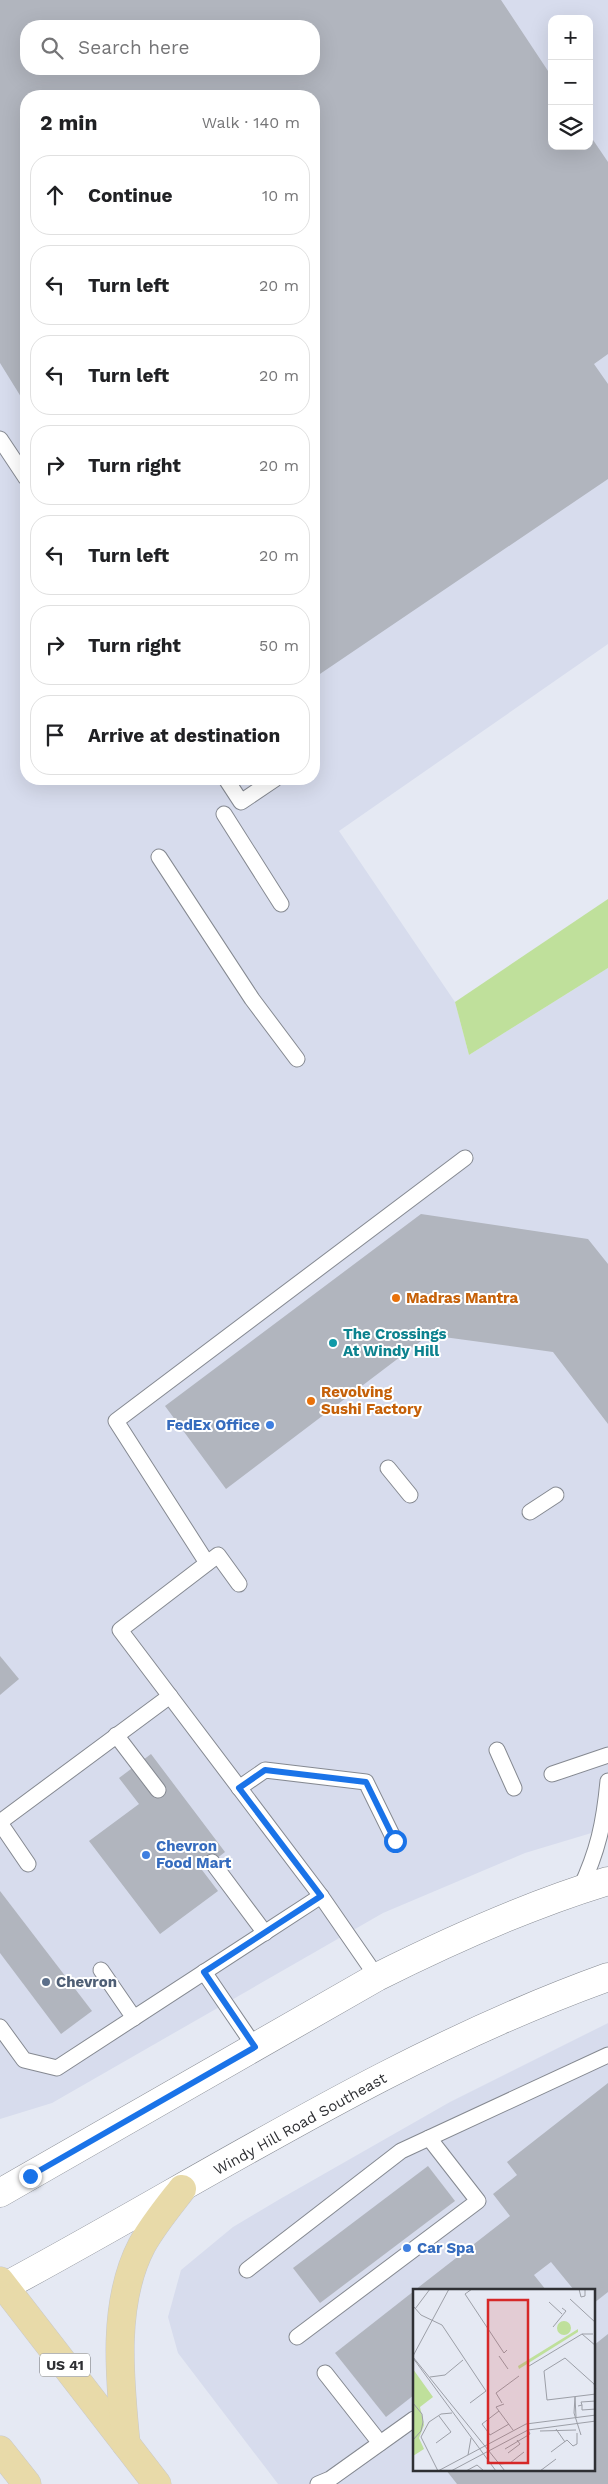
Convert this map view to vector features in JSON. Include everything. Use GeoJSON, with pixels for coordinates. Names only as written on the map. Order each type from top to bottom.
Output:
{"type":"FeatureCollection","features":[{"type":"Feature","properties":{"kind":"main road"},"geometry":{"type":"LineString","coordinates":[[0,2193],[377,1977],[436,1947],[512,1915],[608,1881]]}},
{"type":"Feature","properties":{"kind":"main road","name":"Windy Hill Road Southeast"},"geometry":{"type":"LineString","coordinates":[[1,2285],[182,2189],[380,2079],[440,2048],[512,2015],[608,1978]]}},
{"type":"Feature","properties":{"kind":"main road"},"geometry":{"type":"LineString","coordinates":[[126,2444],[121,2349],[124,2307],[131,2274],[142,2246],[182,2189]]}},
{"type":"Feature","properties":{"kind":"main road","name":"US 41"},"geometry":{"type":"LineString","coordinates":[[1,2285],[157,2484]]}},
{"type":"Feature","properties":{"kind":"main road"},"geometry":{"type":"LineString","coordinates":[[0,2450],[26,2484]]}},
{"type":"Feature","properties":{"kind":"lane"},"geometry":{"type":"LineString","coordinates":[[0,439],[20,469]]}},
{"type":"Feature","properties":{"kind":"lane"},"geometry":{"type":"LineString","coordinates":[[230,785],[241,802],[266,785]]}},
{"type":"Feature","properties":{"kind":"lane"},"geometry":{"type":"LineString","coordinates":[[224,814],[282,904]]}},
{"type":"Feature","properties":{"kind":"lane"},"geometry":{"type":"LineString","coordinates":[[159,857],[252,999],[297,1059]]}},
{"type":"Feature","properties":{"kind":"lane"},"geometry":{"type":"LineString","coordinates":[[207,1563],[116,1422],[465,1158]]}},
{"type":"Feature","properties":{"kind":"lane"},"geometry":{"type":"LineString","coordinates":[[388,1468],[410,1495]]}},
{"type":"Feature","properties":{"kind":"lane"},"geometry":{"type":"LineString","coordinates":[[530,1512],[556,1495]]}},
{"type":"Feature","properties":{"kind":"lane"},"geometry":{"type":"LineString","coordinates":[[239,1584],[218,1555],[120,1630],[321,1896],[377,1977]]}},
{"type":"Feature","properties":{"kind":"lane"},"geometry":{"type":"LineString","coordinates":[[28,1864],[0,1822],[170,1696]]}},
{"type":"Feature","properties":{"kind":"lane"},"geometry":{"type":"LineString","coordinates":[[116,1735],[158,1790]]}},
{"type":"Feature","properties":{"kind":"lane"},"geometry":{"type":"LineString","coordinates":[[497,1750],[514,1788]]}},
{"type":"Feature","properties":{"kind":"lane"},"geometry":{"type":"LineString","coordinates":[[552,1774],[608,1755]]}},
{"type":"Feature","properties":{"kind":"lane"},"geometry":{"type":"LineString","coordinates":[[239,1788],[265,1770],[366,1782],[395,1841]]}},
{"type":"Feature","properties":{"kind":"lane"},"geometry":{"type":"LineString","coordinates":[[580,1890],[600,1841],[608,1781]]}},
{"type":"Feature","properties":{"kind":"lane"},"geometry":{"type":"LineString","coordinates":[[212,1862],[265,1933]]}},
{"type":"Feature","properties":{"kind":"lane"},"geometry":{"type":"LineString","coordinates":[[0,2027],[24,2060],[57,2068],[321,1896]]}},
{"type":"Feature","properties":{"kind":"lane"},"geometry":{"type":"LineString","coordinates":[[101,1970],[134,2018]]}},
{"type":"Feature","properties":{"kind":"lane"},"geometry":{"type":"LineString","coordinates":[[204,1972],[255,2047]]}},
{"type":"Feature","properties":{"kind":"lane"},"geometry":{"type":"LineString","coordinates":[[246,2270],[401,2151],[608,2055]]}},
{"type":"Feature","properties":{"kind":"lane"},"geometry":{"type":"LineString","coordinates":[[297,2337],[478,2201],[429,2138]]}},
{"type":"Feature","properties":{"kind":"lane"},"geometry":{"type":"LineString","coordinates":[[325,2373],[380,2443]]}},
{"type":"Feature","properties":{"kind":"lane"},"geometry":{"type":"LineString","coordinates":[[325,2482],[413,2420]]}},
{"type":"Feature","properties":{"kind":"shaded area"},"geometry":{"type":"Polygon","coordinates":[[[0,0],[608,0],[608,644],[339,831],[455,1002],[469,1055],[608,968],[608,1828],[525,1853],[383,1913],[52,2103],[0,2119],[0,0]]]}},
{"type":"Feature","properties":{"kind":"shaded area","name":"Car Spa"},"geometry":{"type":"Polygon","coordinates":[[[608,2023],[608,2484],[278,2484],[178,2353],[168,2317],[181,2270],[233,2227],[450,2102],[608,2023]]]}},
{"type":"Feature","properties":{"kind":"green space"},"geometry":{"type":"Polygon","coordinates":[[[608,899],[608,968],[469,1055],[455,1002],[608,899]]]}},
{"type":"Feature","properties":{"kind":"building"},"geometry":{"type":"Polygon","coordinates":[[[0,0],[501,0],[548,71],[548,150],[593,150],[593,140],[608,162],[608,354],[594,364],[608,384],[608,479],[320,674],[320,90],[20,90],[20,395],[0,363],[0,0]]]}},
{"type":"Feature","properties":{"kind":"building","name":"The Crossings At Windy Hill"},"geometry":{"type":"Polygon","coordinates":[[[421,1214],[588,1239],[608,1264],[608,1424],[553,1352],[429,1335],[226,1489],[165,1406],[421,1214]]]}},
{"type":"Feature","properties":{"kind":"building"},"geometry":{"type":"Polygon","coordinates":[[[0,1656],[19,1679],[0,1695],[0,1656]]]}},
{"type":"Feature","properties":{"kind":"building","name":"Chevron Food Mart"},"geometry":{"type":"Polygon","coordinates":[[[151,1754],[225,1852],[202,1870],[218,1891],[160,1934],[89,1841],[139,1804],[119,1778],[151,1754]]]}},
{"type":"Feature","properties":{"kind":"building","name":"Chevron"},"geometry":{"type":"Polygon","coordinates":[[[0,1891],[92,2011],[61,2034],[0,1953],[0,1891]]]}},
{"type":"Feature","properties":{"kind":"building"},"geometry":{"type":"Polygon","coordinates":[[[608,2083],[608,2292],[596,2301],[596,2289],[573,2289],[551,2262],[534,2275],[545,2289],[416,2289],[510,2216],[493,2194],[517,2175],[507,2162],[608,2083]]]}},
{"type":"Feature","properties":{"kind":"building"},"geometry":{"type":"Polygon","coordinates":[[[428,2166],[455,2201],[320,2303],[293,2268],[428,2166]]]}},
{"type":"Feature","properties":{"kind":"building"},"geometry":{"type":"Polygon","coordinates":[[[413,2292],[413,2396],[386,2417],[335,2353],[413,2292]]]}},
{"type":"Feature","properties":{"kind":"building"},"geometry":{"type":"Polygon","coordinates":[[[608,2334],[608,2484],[457,2484],[448,2472],[596,2472],[596,2343],[608,2334]]]}},
{"type":"Feature","properties":{"kind":"place","name":"Madras Mantra"},"geometry":{"type":"Point","coordinates":[396,1298]}},
{"type":"Feature","properties":{"kind":"place","name":"The Crossings At Windy Hill"},"geometry":{"type":"Point","coordinates":[333,1343]}},
{"type":"Feature","properties":{"kind":"place","name":"Revolving Sushi Factory"},"geometry":{"type":"Point","coordinates":[311,1401]}},
{"type":"Feature","properties":{"kind":"place","name":"FedEx Office"},"geometry":{"type":"Point","coordinates":[270,1425]}},
{"type":"Feature","properties":{"kind":"place","name":"Chevron Food Mart"},"geometry":{"type":"Point","coordinates":[146,1855]}},
{"type":"Feature","properties":{"kind":"place","name":"Chevron"},"geometry":{"type":"Point","coordinates":[46,1982]}},
{"type":"Feature","properties":{"kind":"place","name":"Car Spa"},"geometry":{"type":"Point","coordinates":[407,2248]}},
{"type":"Feature","properties":{"kind":"route"},"geometry":{"type":"LineString","coordinates":[[30,2176],[255,2047],[204,1972],[321,1896],[239,1788],[265,1770],[366,1782],[395,1841]]}}]}
